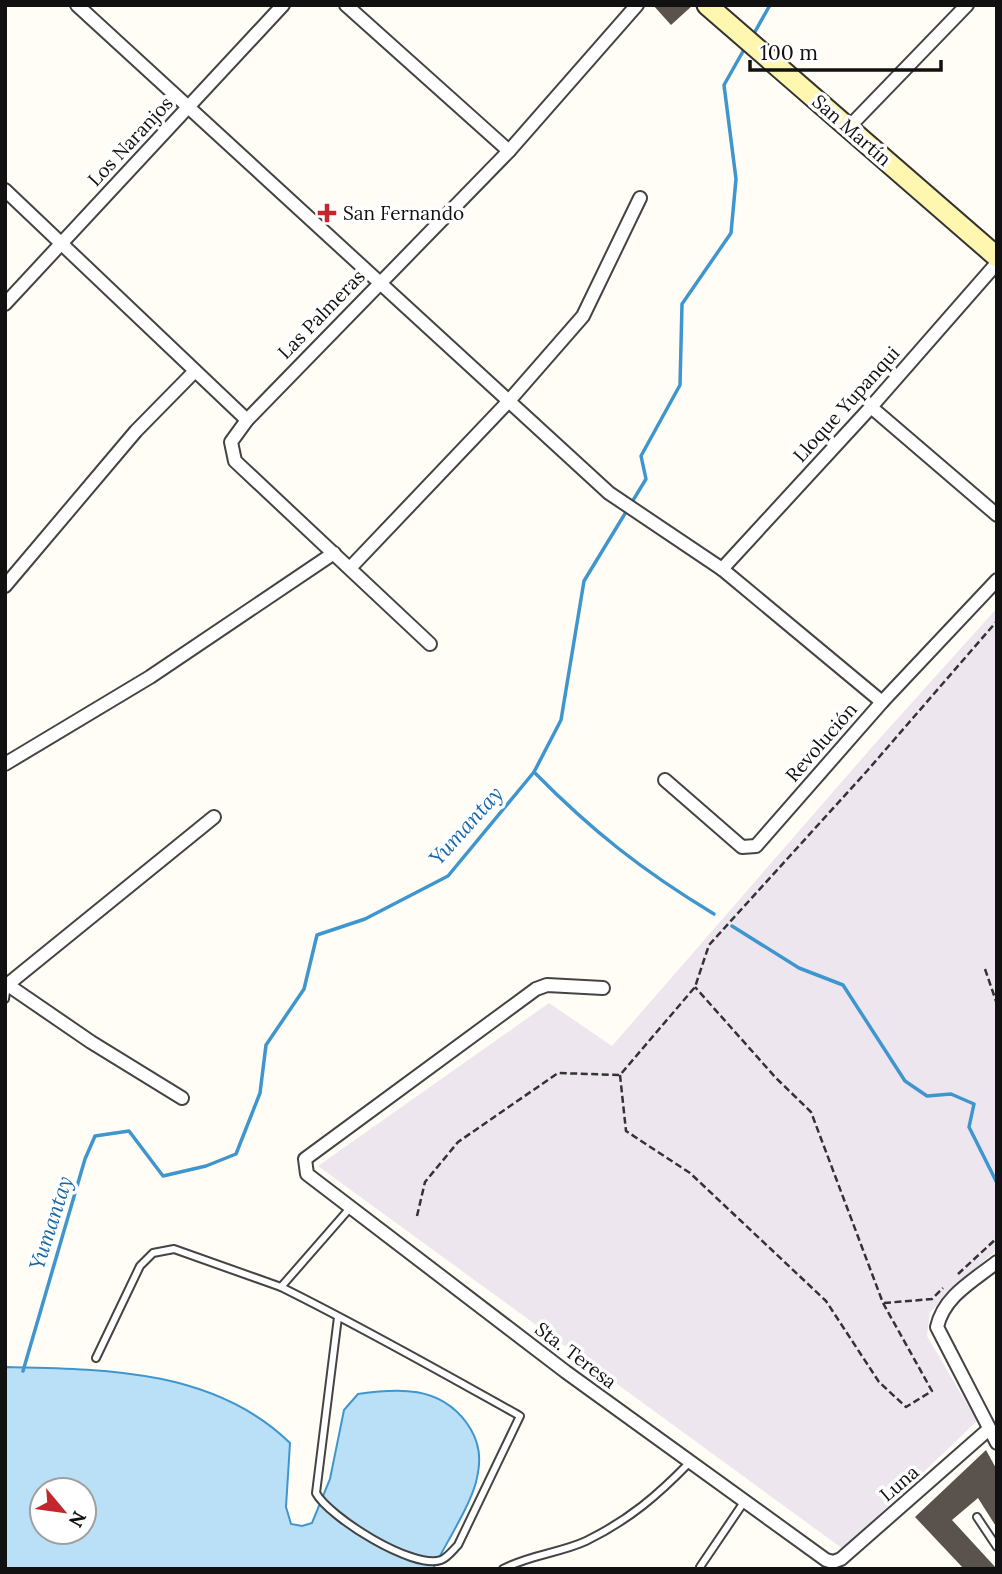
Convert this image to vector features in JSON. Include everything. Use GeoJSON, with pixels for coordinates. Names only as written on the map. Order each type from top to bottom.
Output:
{"type":"FeatureCollection","features":[{"type":"Feature","properties":{"kind":"main road","name":"San Martín"},"geometry":{"type":"LineString","coordinates":[[707,5],[736,24],[997,241]]}},
{"type":"Feature","properties":{"kind":"main road","name":"San Martín"},"geometry":{"type":"LineString","coordinates":[[723,5],[736,24]]}},
{"type":"Feature","properties":{"kind":"main road","name":"San Martín"},"geometry":{"type":"LineString","coordinates":[[852,122],[997,257]]}},
{"type":"Feature","properties":{"kind":"street"},"geometry":{"type":"LineString","coordinates":[[78,5],[609,493],[722,569],[882,702]]}},
{"type":"Feature","properties":{"kind":"street","name":"Los Naranjos"},"geometry":{"type":"LineString","coordinates":[[5,304],[284,5]]}},
{"type":"Feature","properties":{"kind":"street"},"geometry":{"type":"LineString","coordinates":[[346,5],[509,151]]}},
{"type":"Feature","properties":{"kind":"street","name":"Las Palmeras"},"geometry":{"type":"LineString","coordinates":[[430,644],[234,461],[231,442],[247,420],[509,151],[637,5]]}},
{"type":"Feature","properties":{"kind":"street"},"geometry":{"type":"LineString","coordinates":[[852,122],[967,5]]}},
{"type":"Feature","properties":{"kind":"street"},"geometry":{"type":"LineString","coordinates":[[5,190],[247,420]]}},
{"type":"Feature","properties":{"kind":"street"},"geometry":{"type":"LineString","coordinates":[[350,568],[509,402],[583,316],[640,198]]}},
{"type":"Feature","properties":{"kind":"street","name":"Lloque Yupanqui"},"geometry":{"type":"LineString","coordinates":[[722,569],[871,407],[997,264]]}},
{"type":"Feature","properties":{"kind":"street"},"geometry":{"type":"LineString","coordinates":[[5,586],[136,431],[195,371]]}},
{"type":"Feature","properties":{"kind":"street"},"geometry":{"type":"LineString","coordinates":[[871,407],[997,515]]}},
{"type":"Feature","properties":{"kind":"street"},"geometry":{"type":"LineString","coordinates":[[5,764],[150,677],[334,553]]}},
{"type":"Feature","properties":{"kind":"street","name":"Revolución"},"geometry":{"type":"LineString","coordinates":[[664,780],[742,847],[756,846],[882,702],[997,580]]}},
{"type":"Feature","properties":{"kind":"street"},"geometry":{"type":"LineString","coordinates":[[183,1098],[6,989],[214,817]]}},
{"type":"Feature","properties":{"kind":"street","name":"Sta. Teresa"},"geometry":{"type":"LineString","coordinates":[[603,988],[547,985],[536,989],[305,1159],[304,1167],[307,1174],[350,1208],[566,1372],[833,1562]]}},
{"type":"Feature","properties":{"kind":"street"},"geometry":{"type":"LineString","coordinates":[[997,1262],[949,1300],[940,1311],[937,1327],[997,1443]]}},
{"type":"Feature","properties":{"kind":"street","name":"Luna"},"geometry":{"type":"LineString","coordinates":[[833,1562],[841,1559],[989,1429]]}},
{"type":"Feature","properties":{"kind":"lane"},"geometry":{"type":"LineString","coordinates":[[281,1287],[350,1208]]}},
{"type":"Feature","properties":{"kind":"lane"},"geometry":{"type":"LineString","coordinates":[[96,1358],[140,1266],[152,1253],[174,1249],[281,1287],[338,1317],[520,1416],[458,1545],[442,1560],[423,1561],[399,1553],[330,1513],[316,1493],[338,1317]]}},
{"type":"Feature","properties":{"kind":"lane"},"geometry":{"type":"LineString","coordinates":[[503,1569],[517,1561],[585,1541],[652,1502],[690,1462]]}},
{"type":"Feature","properties":{"kind":"lane"},"geometry":{"type":"LineString","coordinates":[[700,1567],[745,1501]]}},
{"type":"Feature","properties":{"kind":"lane"},"geometry":{"type":"LineString","coordinates":[[977,1517],[997,1547]]}},
{"type":"Feature","properties":{"kind":"path"},"geometry":{"type":"LineString","coordinates":[[695,987],[776,1078],[811,1112],[883,1303],[932,1391],[906,1407],[878,1382],[826,1301],[690,1173],[626,1131],[620,1074],[695,987],[709,945],[867,771],[997,621]]}},
{"type":"Feature","properties":{"kind":"path"},"geometry":{"type":"LineString","coordinates":[[985,970],[997,1004]]}},
{"type":"Feature","properties":{"kind":"path"},"geometry":{"type":"LineString","coordinates":[[417,1216],[425,1182],[458,1142],[469,1134],[558,1073],[620,1074]]}},
{"type":"Feature","properties":{"kind":"path"},"geometry":{"type":"LineString","coordinates":[[883,1303],[932,1299],[997,1238]]}},
{"type":"Feature","properties":{"kind":"shaded area"},"geometry":{"type":"Polygon","coordinates":[[[997,608],[997,1249],[930,1312],[927,1336],[977,1421],[843,1549],[318,1166],[549,1003],[612,1046],[872,747],[997,608]]]}},
{"type":"Feature","properties":{"kind":"water"},"geometry":{"type":"Polygon","coordinates":[[[5,1367],[119,1372],[193,1387],[227,1400],[260,1419],[290,1443],[286,1507],[291,1524],[302,1526],[312,1523],[330,1479],[344,1410],[358,1394],[417,1392],[444,1402],[455,1410],[471,1429],[477,1443],[479,1466],[473,1492],[433,1569],[5,1569],[5,1367]]]}},
{"type":"Feature","properties":{"kind":"building"},"geometry":{"type":"Polygon","coordinates":[[[653,5],[693,5],[671,25],[653,5]]]}},
{"type":"Feature","properties":{"kind":"building"},"geometry":{"type":"Polygon","coordinates":[[[986,1450],[997,1470],[997,1528],[978,1498],[952,1520],[997,1569],[964,1569],[915,1517],[986,1450]]]}},
{"type":"Feature","properties":{"kind":"waterway","name":"Yumantay"},"geometry":{"type":"LineString","coordinates":[[752,37],[770,5]]}},
{"type":"Feature","properties":{"kind":"waterway","name":"Yumantay"},"geometry":{"type":"LineString","coordinates":[[23,1371],[85,1159],[95,1136],[129,1131],[163,1176],[206,1166],[236,1154],[260,1093],[266,1045],[304,989],[317,935],[365,919],[448,876],[534,772],[561,720],[584,581],[646,479],[641,456],[680,385],[682,304],[731,233],[736,179],[724,85],[746,46]]}},
{"type":"Feature","properties":{"kind":"waterway"},"geometry":{"type":"LineString","coordinates":[[534,772],[619,849],[714,914]]}},
{"type":"Feature","properties":{"kind":"waterway"},"geometry":{"type":"LineString","coordinates":[[732,926],[799,968],[843,985],[905,1081],[927,1096],[951,1094],[974,1104],[969,1127],[997,1183]]}},
{"type":"Feature","properties":{"kind":"place","name":"San Fernando"},"geometry":{"type":"Point","coordinates":[327,213]}}]}
